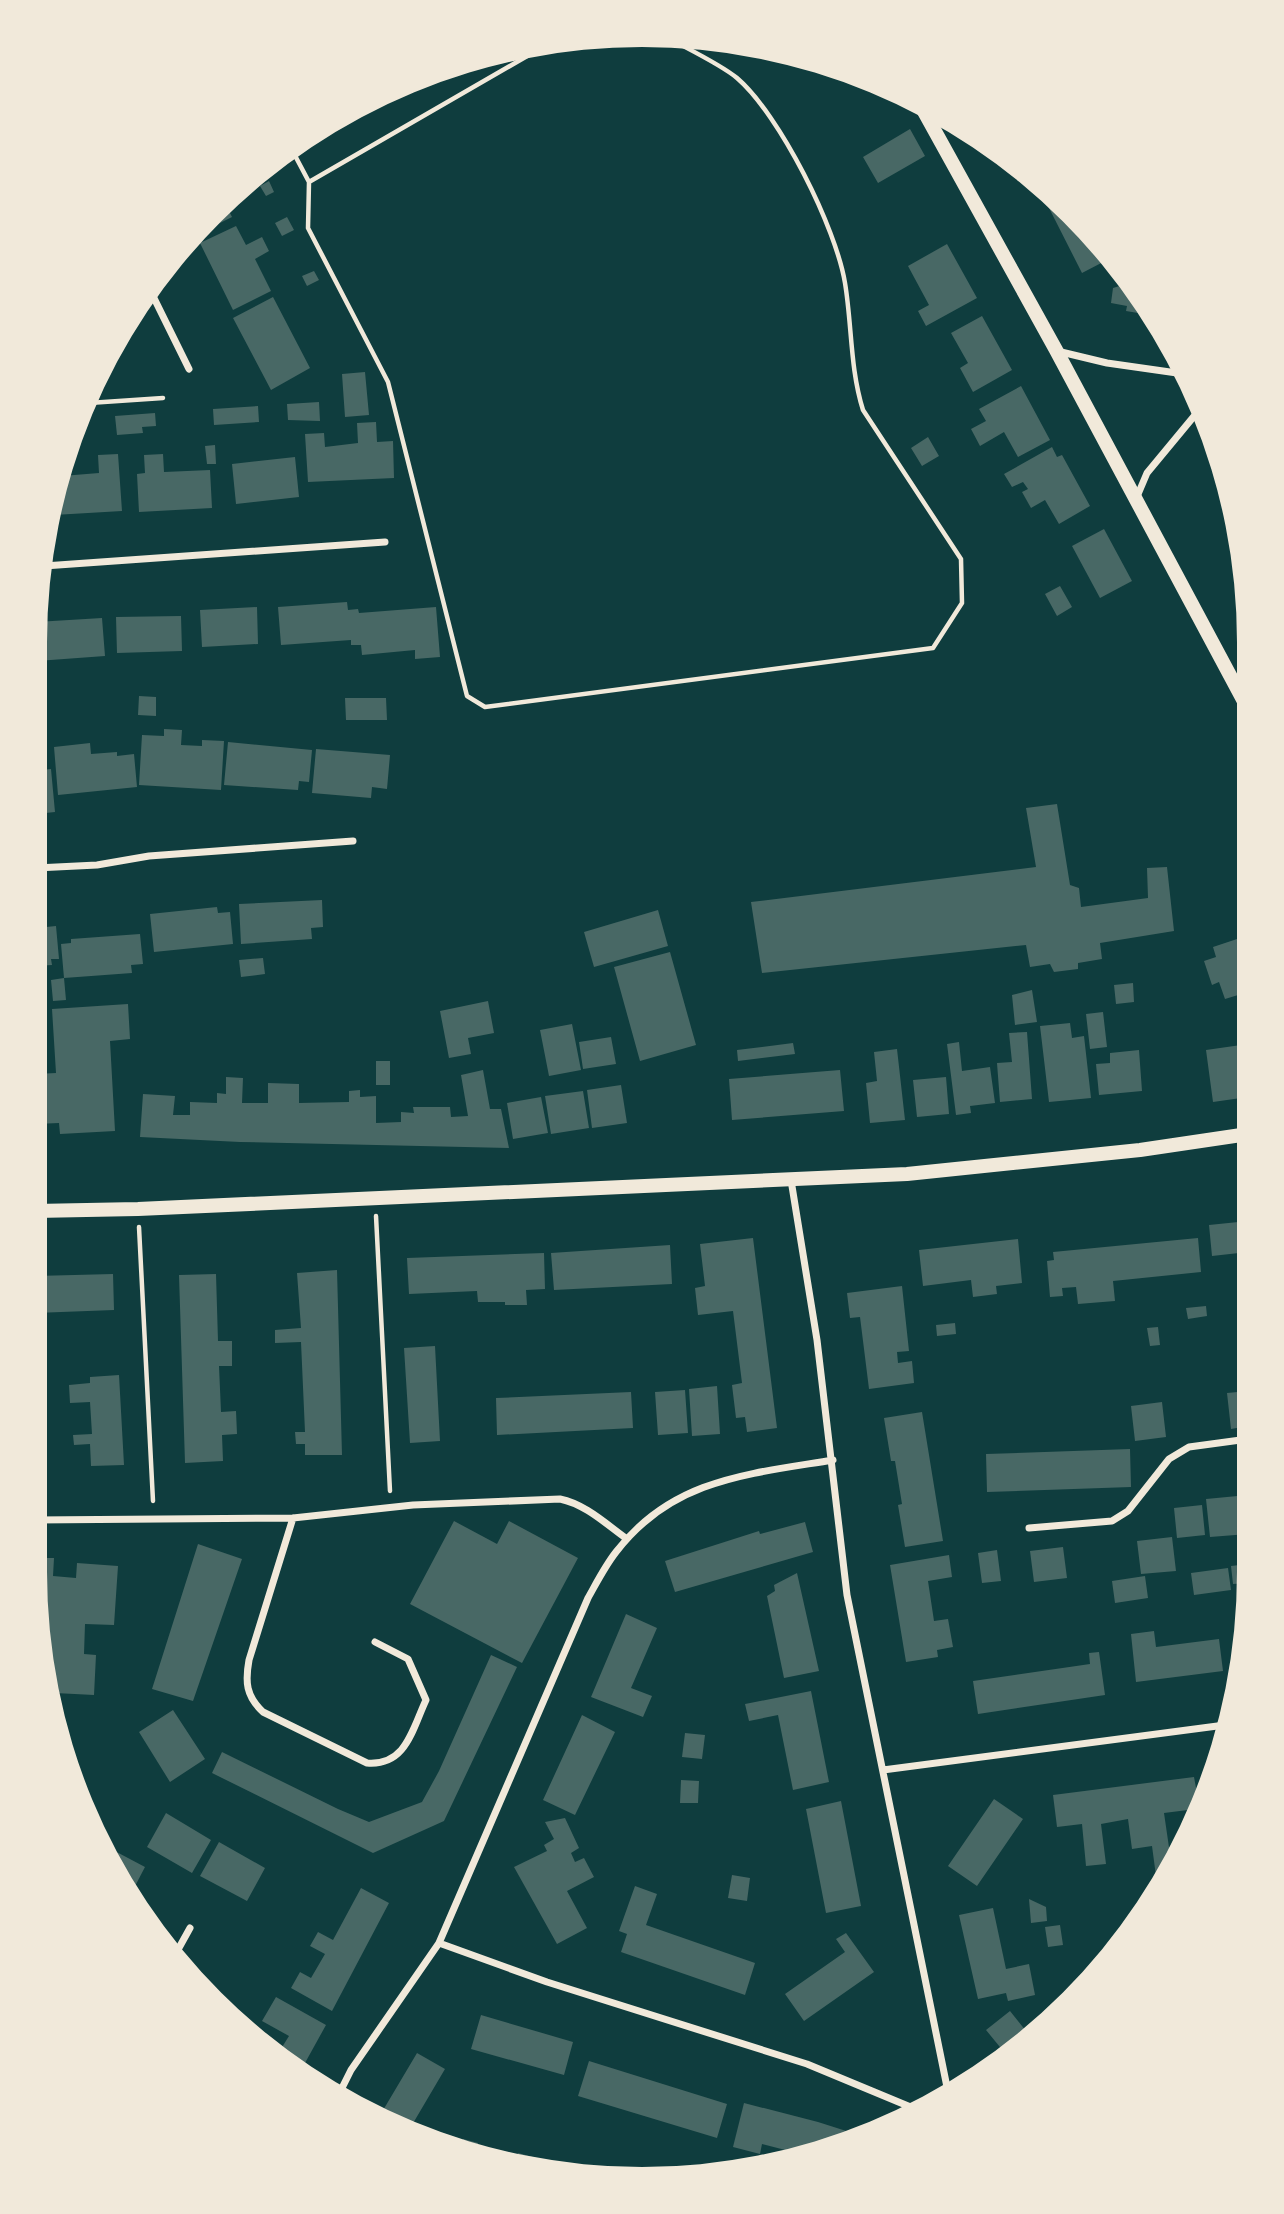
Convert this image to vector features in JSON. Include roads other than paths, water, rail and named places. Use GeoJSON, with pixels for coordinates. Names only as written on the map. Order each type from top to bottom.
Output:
{"type":"FeatureCollection","features":[{"type":"Feature","properties":{"kind":"main road"},"geometry":{"type":"LineString","coordinates":[[930,122],[1056,350],[1237,688]]}},
{"type":"Feature","properties":{"kind":"main road"},"geometry":{"type":"LineString","coordinates":[[47,1211],[138,1209],[907,1174],[1044,1161],[1237,1135]]}},
{"type":"Feature","properties":{"kind":"street"},"geometry":{"type":"LineString","coordinates":[[155,300],[190,369]]}},
{"type":"Feature","properties":{"kind":"street"},"geometry":{"type":"LineString","coordinates":[[1056,350],[1117,365],[1171,372]]}},
{"type":"Feature","properties":{"kind":"street"},"geometry":{"type":"LineString","coordinates":[[1136,500],[1147,473],[1193,418]]}},
{"type":"Feature","properties":{"kind":"street"},"geometry":{"type":"LineString","coordinates":[[52,565],[385,542]]}},
{"type":"Feature","properties":{"kind":"street"},"geometry":{"type":"LineString","coordinates":[[47,867],[97,865],[149,856],[353,841]]}},
{"type":"Feature","properties":{"kind":"street"},"geometry":{"type":"LineString","coordinates":[[791,1180],[817,1340],[847,1595],[946,2083]]}},
{"type":"Feature","properties":{"kind":"street"},"geometry":{"type":"LineString","coordinates":[[1029,1528],[1112,1521],[1128,1511],[1168,1459],[1189,1447],[1237,1440]]}},
{"type":"Feature","properties":{"kind":"street"},"geometry":{"type":"LineString","coordinates":[[343,2086],[351,2070],[439,1943],[588,1598],[606,1566],[627,1539],[653,1514],[702,1486],[741,1475],[832,1460]]}},
{"type":"Feature","properties":{"kind":"street"},"geometry":{"type":"LineString","coordinates":[[47,1520],[293,1518],[391,1508],[560,1499],[582,1507],[627,1539]]}},
{"type":"Feature","properties":{"kind":"street"},"geometry":{"type":"LineString","coordinates":[[293,1518],[249,1660],[246,1675],[252,1702],[263,1712],[367,1763],[380,1764],[393,1759],[403,1749],[426,1700],[408,1659],[375,1642]]}},
{"type":"Feature","properties":{"kind":"street"},"geometry":{"type":"LineString","coordinates":[[883,1770],[1216,1726]]}},
{"type":"Feature","properties":{"kind":"street"},"geometry":{"type":"LineString","coordinates":[[180,1946],[190,1928]]}},
{"type":"Feature","properties":{"kind":"street"},"geometry":{"type":"LineString","coordinates":[[439,1943],[547,1982],[807,2064],[906,2105]]}}]}
